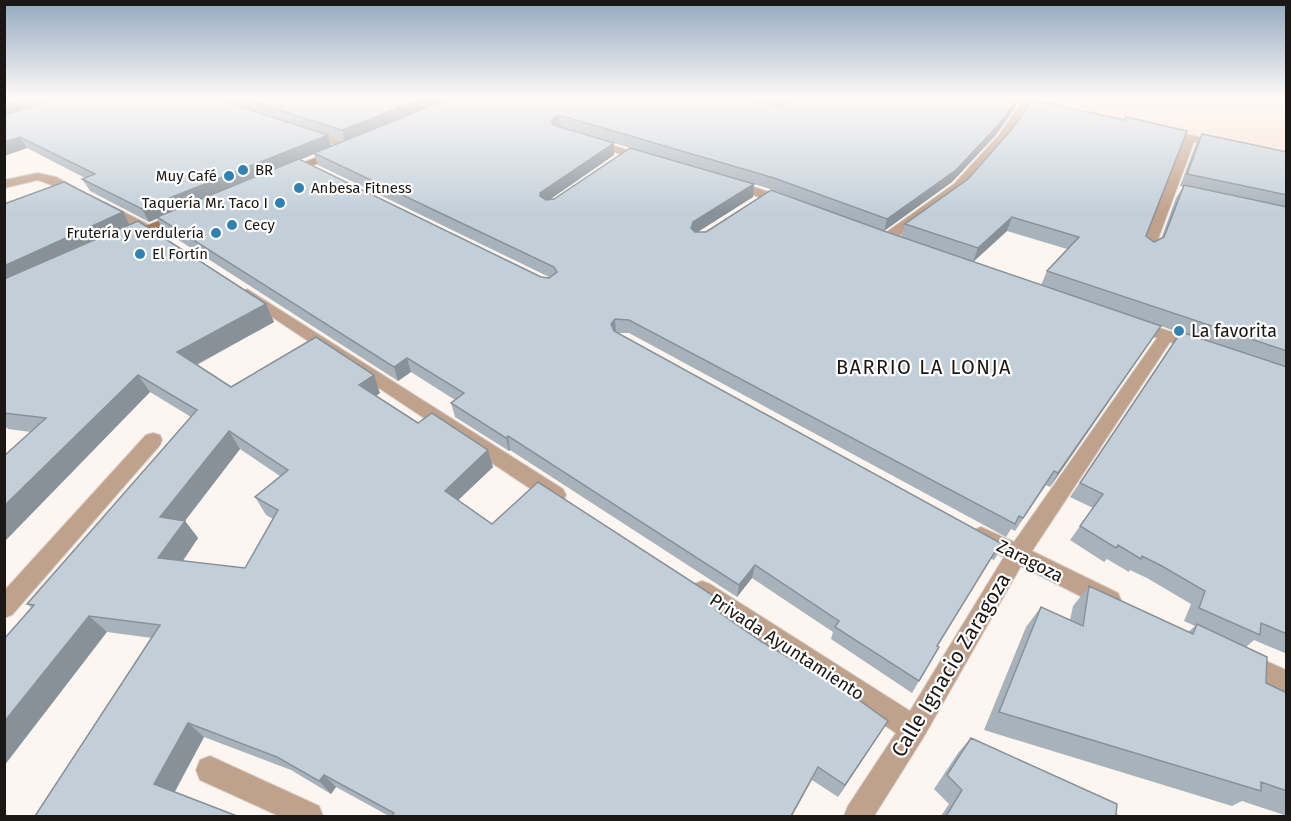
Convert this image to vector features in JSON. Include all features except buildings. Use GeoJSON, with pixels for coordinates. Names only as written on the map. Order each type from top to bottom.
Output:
{"type":"FeatureCollection","features":[{"type":"Feature","properties":{"kind":"street"},"geometry":{"type":"LineString","coordinates":[[325,136],[354,145]]}},
{"type":"Feature","properties":{"kind":"street"},"geometry":{"type":"LineString","coordinates":[[887,239],[958,186],[1003,136]]}},
{"type":"Feature","properties":{"kind":"street"},"geometry":{"type":"LineString","coordinates":[[1183,136],[1233,147]]}},
{"type":"Feature","properties":{"kind":"street"},"geometry":{"type":"LineString","coordinates":[[579,138],[623,157],[661,163]]}},
{"type":"Feature","properties":{"kind":"street"},"geometry":{"type":"LineString","coordinates":[[1148,250],[1176,191],[1190,138]]}},
{"type":"Feature","properties":{"kind":"street"},"geometry":{"type":"LineString","coordinates":[[273,178],[354,145]]}},
{"type":"Feature","properties":{"kind":"street"},"geometry":{"type":"LineString","coordinates":[[304,165],[319,171]]}},
{"type":"Feature","properties":{"kind":"street"},"geometry":{"type":"LineString","coordinates":[[4,184],[27,177],[48,176],[168,242]]}},
{"type":"Feature","properties":{"kind":"street"},"geometry":{"type":"LineString","coordinates":[[714,179],[803,208]]}},
{"type":"Feature","properties":{"kind":"street"},"geometry":{"type":"LineString","coordinates":[[48,197],[80,193]]}},
{"type":"Feature","properties":{"kind":"street"},"geometry":{"type":"LineString","coordinates":[[748,208],[768,195]]}},
{"type":"Feature","properties":{"kind":"street"},"geometry":{"type":"LineString","coordinates":[[117,243],[200,208]]}},
{"type":"Feature","properties":{"kind":"street"},"geometry":{"type":"LineString","coordinates":[[228,281],[576,508]]}},
{"type":"Feature","properties":{"kind":"street"},"geometry":{"type":"LineString","coordinates":[[1121,321],[1210,351]]}},
{"type":"Feature","properties":{"kind":"street","name":"Calle Ignacio Zaragoza"},"geometry":{"type":"LineString","coordinates":[[858,816],[914,729],[1017,556],[1166,336]]}},
{"type":"Feature","properties":{"kind":"street"},"geometry":{"type":"LineString","coordinates":[[4,608],[153,440]]}},
{"type":"Feature","properties":{"kind":"street","name":"Zaragoza"},"geometry":{"type":"LineString","coordinates":[[965,527],[1017,556],[1130,610]]}},
{"type":"Feature","properties":{"kind":"street","name":"Privada Ayuntamiento"},"geometry":{"type":"LineString","coordinates":[[685,580],[914,729]]}},
{"type":"Feature","properties":{"kind":"street"},"geometry":{"type":"LineString","coordinates":[[1224,653],[1287,682]]}},
{"type":"Feature","properties":{"kind":"street"},"geometry":{"type":"LineString","coordinates":[[210,770],[309,816]]}},
{"type":"Feature","properties":{"kind":"shaded area"},"geometry":{"type":"Polygon","coordinates":[[[1202,136],[1286,136],[1286,154],[1202,136]]]}},
{"type":"Feature","properties":{"kind":"place","name":"BR"},"geometry":{"type":"Point","coordinates":[243,170]}},
{"type":"Feature","properties":{"kind":"place","name":"Muy Café"},"geometry":{"type":"Point","coordinates":[229,176]}},
{"type":"Feature","properties":{"kind":"place","name":"Anbesa Fitness"},"geometry":{"type":"Point","coordinates":[299,188]}},
{"type":"Feature","properties":{"kind":"place","name":"Taquería Mr. Taco I"},"geometry":{"type":"Point","coordinates":[280,203]}},
{"type":"Feature","properties":{"kind":"place","name":"Cecy"},"geometry":{"type":"Point","coordinates":[232,225]}},
{"type":"Feature","properties":{"kind":"place","name":"Frutería y verdulería"},"geometry":{"type":"Point","coordinates":[216,233]}},
{"type":"Feature","properties":{"kind":"place","name":"El Fortín"},"geometry":{"type":"Point","coordinates":[140,254]}},
{"type":"Feature","properties":{"kind":"place","name":"La favorita"},"geometry":{"type":"Point","coordinates":[1179,331]}},
{"type":"Feature","properties":{"kind":"district","name":"BARRIO LA LONJA"},"geometry":{"type":"Point","coordinates":[924,367]}}]}
